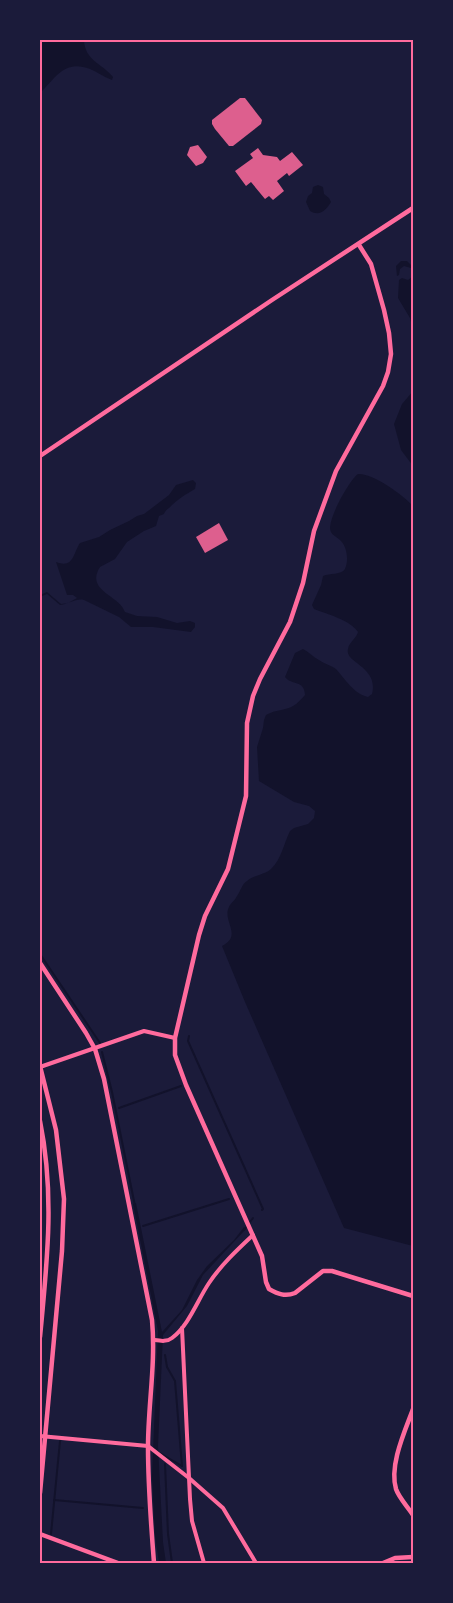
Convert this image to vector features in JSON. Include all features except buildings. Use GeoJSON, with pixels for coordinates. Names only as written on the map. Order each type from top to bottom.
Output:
{"type":"FeatureCollection","features":[{"type":"Feature","properties":{"kind":"street"},"geometry":{"type":"LineString","coordinates":[[40,456],[413,208]]}},
{"type":"Feature","properties":{"kind":"street"},"geometry":{"type":"LineString","coordinates":[[359,245],[371,264],[384,310],[391,354],[388,372],[384,386],[336,471],[314,531],[303,583],[290,622],[253,696],[246,724],[246,796],[228,869],[198,935],[174,1038],[175,1055],[183,1077],[262,1256],[266,1282],[270,1289],[285,1296],[295,1294],[323,1271],[332,1271],[413,1296]]}},
{"type":"Feature","properties":{"kind":"street"},"geometry":{"type":"LineString","coordinates":[[40,963],[86,1032],[95,1049],[104,1079],[152,1320],[154,1340],[148,1446],[151,1534],[154,1563]]}},
{"type":"Feature","properties":{"kind":"street"},"geometry":{"type":"LineString","coordinates":[[40,1493],[42,1436],[60,1278],[64,1199],[56,1130],[40,1067],[144,1031],[174,1038]]}},
{"type":"Feature","properties":{"kind":"street"},"geometry":{"type":"LineString","coordinates":[[40,1121],[46,1158],[50,1210],[48,1258],[40,1337]]}},
{"type":"Feature","properties":{"kind":"street"},"geometry":{"type":"LineString","coordinates":[[154,1340],[167,1341],[174,1337],[182,1328],[210,1282],[233,1254],[253,1235]]}},
{"type":"Feature","properties":{"kind":"street"},"geometry":{"type":"LineString","coordinates":[[182,1328],[192,1521],[204,1563]]}},
{"type":"Feature","properties":{"kind":"street"},"geometry":{"type":"LineString","coordinates":[[413,1409],[398,1451],[394,1477],[396,1491],[413,1515]]}},
{"type":"Feature","properties":{"kind":"street"},"geometry":{"type":"LineString","coordinates":[[42,1436],[148,1446],[190,1478],[228,1514],[256,1563]]}},
{"type":"Feature","properties":{"kind":"street"},"geometry":{"type":"LineString","coordinates":[[40,1534],[118,1563]]}},
{"type":"Feature","properties":{"kind":"street"},"geometry":{"type":"LineString","coordinates":[[383,1563],[396,1558],[413,1557]]}},
{"type":"Feature","properties":{"kind":"shaded area"},"geometry":{"type":"Polygon","coordinates":[[[40,40],[84,40],[87,53],[109,72],[113,77],[112,80],[90,69],[73,66],[56,76],[40,93],[40,40]]]}},
{"type":"Feature","properties":{"kind":"shaded area"},"geometry":{"type":"Polygon","coordinates":[[[318,185],[323,187],[324,194],[331,202],[325,210],[320,213],[314,213],[310,211],[306,202],[308,196],[312,193],[313,187],[318,185]]]}},
{"type":"Feature","properties":{"kind":"shaded area"},"geometry":{"type":"Polygon","coordinates":[[[401,261],[407,261],[413,267],[404,266],[400,269],[397,276],[396,266],[401,261]]]}},
{"type":"Feature","properties":{"kind":"shaded area"},"geometry":{"type":"Polygon","coordinates":[[[413,276],[413,329],[410,318],[398,298],[399,280],[402,278],[408,280],[413,276]]]}},
{"type":"Feature","properties":{"kind":"shaded area"},"geometry":{"type":"Polygon","coordinates":[[[413,391],[413,466],[401,450],[394,424],[402,404],[413,391]]]}},
{"type":"Feature","properties":{"kind":"shaded area"},"geometry":{"type":"Polygon","coordinates":[[[358,474],[372,477],[379,481],[402,496],[413,506],[413,1246],[344,1228],[222,946],[231,937],[232,932],[228,911],[243,884],[271,869],[280,856],[290,831],[308,824],[314,818],[315,811],[309,806],[294,802],[259,781],[257,747],[266,715],[291,707],[305,695],[300,685],[285,677],[295,653],[303,649],[336,669],[358,693],[368,697],[372,694],[373,685],[371,677],[348,654],[351,642],[358,632],[350,624],[314,609],[312,605],[323,576],[341,572],[345,569],[347,562],[346,549],[332,533],[330,527],[339,501],[358,474]]]}},
{"type":"Feature","properties":{"kind":"shaded area"},"geometry":{"type":"Polygon","coordinates":[[[193,480],[196,483],[195,489],[159,516],[156,526],[127,542],[115,559],[100,567],[97,575],[97,582],[100,587],[122,606],[125,612],[137,616],[157,617],[177,623],[190,621],[195,623],[195,627],[191,632],[153,627],[131,627],[119,617],[84,600],[68,603],[77,598],[73,595],[67,595],[56,562],[62,564],[70,562],[80,543],[99,537],[144,514],[169,495],[176,485],[193,480]]]}},
{"type":"Feature","properties":{"kind":"shaded area"},"geometry":{"type":"Polygon","coordinates":[[[47,592],[61,604],[68,603],[60,605],[47,594],[40,597],[40,595],[47,592]]]}},
{"type":"Feature","properties":{"kind":"shaded area"},"geometry":{"type":"Polygon","coordinates":[[[136,1203],[162,1332],[182,1310],[197,1280],[207,1266],[234,1240],[244,1227],[246,1229],[203,1275],[187,1306],[163,1335],[158,1446],[163,1542],[166,1563],[159,1563],[155,1536],[152,1476],[158,1331],[133,1204],[136,1203]]]}},
{"type":"Feature","properties":{"kind":"waterway"},"geometry":{"type":"LineString","coordinates":[[40,954],[100,1043]]}},
{"type":"Feature","properties":{"kind":"waterway"},"geometry":{"type":"LineString","coordinates":[[189,1036],[188,1041],[262,1210]]}},
{"type":"Feature","properties":{"kind":"waterway"},"geometry":{"type":"LineString","coordinates":[[102,1052],[135,1206]]}},
{"type":"Feature","properties":{"kind":"waterway"},"geometry":{"type":"LineString","coordinates":[[119,1108],[181,1086]]}},
{"type":"Feature","properties":{"kind":"waterway"},"geometry":{"type":"LineString","coordinates":[[143,1226],[229,1199]]}},
{"type":"Feature","properties":{"kind":"waterway"},"geometry":{"type":"LineString","coordinates":[[244,1230],[253,1218]]}},
{"type":"Feature","properties":{"kind":"waterway"},"geometry":{"type":"LineString","coordinates":[[165,1355],[167,1367],[175,1381],[182,1466]]}},
{"type":"Feature","properties":{"kind":"waterway"},"geometry":{"type":"LineString","coordinates":[[51,1534],[60,1441]]}},
{"type":"Feature","properties":{"kind":"waterway"},"geometry":{"type":"LineString","coordinates":[[158,1452],[182,1466]]}},
{"type":"Feature","properties":{"kind":"waterway"},"geometry":{"type":"LineString","coordinates":[[165,1464],[168,1534],[172,1563]]}},
{"type":"Feature","properties":{"kind":"waterway"},"geometry":{"type":"LineString","coordinates":[[54,1500],[143,1508]]}}]}
